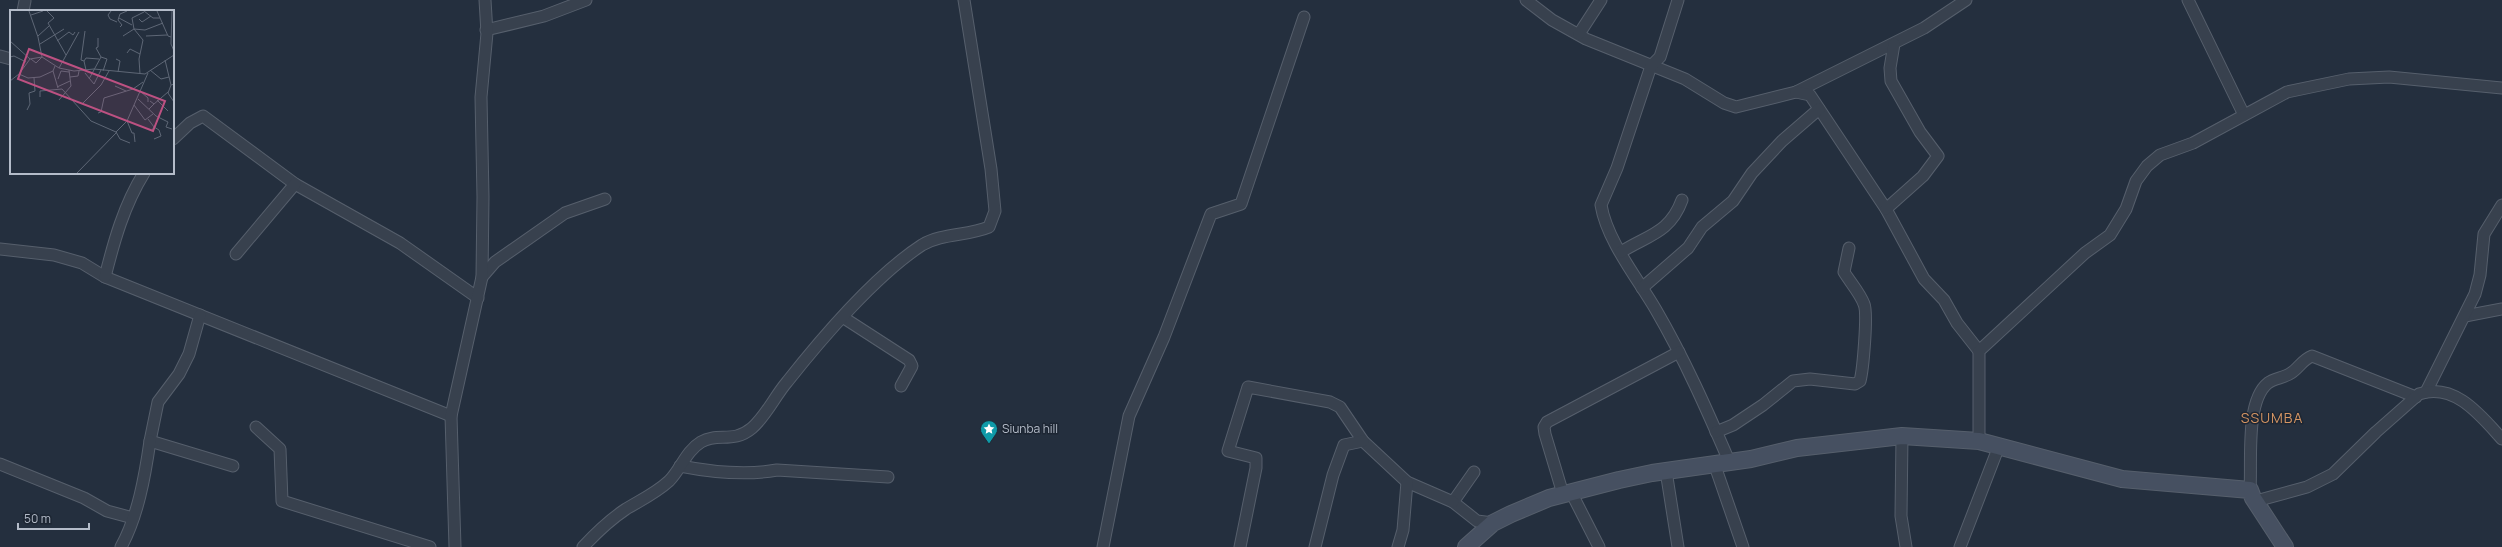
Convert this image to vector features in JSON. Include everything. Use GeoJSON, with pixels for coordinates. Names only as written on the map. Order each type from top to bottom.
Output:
{"type":"FeatureCollection","features":[{"type":"Feature","properties":{"kind":"street"},"geometry":{"type":"LineString","coordinates":[[455,547],[451,416],[482,277],[483,197],[481,98],[486,30],[485,0]]}},
{"type":"Feature","properties":{"kind":"street"},"geometry":{"type":"LineString","coordinates":[[486,30],[544,16],[586,0]]}},
{"type":"Feature","properties":{"kind":"street"},"geometry":{"type":"LineString","coordinates":[[583,547],[626,510],[648,498],[670,480],[692,449],[702,441],[712,438],[731,439],[753,428],[786,383],[844,318],[901,262],[924,244],[949,236],[977,232],[989,227],[995,211],[992,169],[964,0]]}},
{"type":"Feature","properties":{"kind":"street"},"geometry":{"type":"LineString","coordinates":[[1526,0],[1552,20],[1578,34],[1685,79],[1730,106],[1736,107],[1796,92],[1924,28],[1966,0]]}},
{"type":"Feature","properties":{"kind":"street"},"geometry":{"type":"LineString","coordinates":[[1578,34],[1601,0]]}},
{"type":"Feature","properties":{"kind":"street"},"geometry":{"type":"LineString","coordinates":[[1678,0],[1660,56],[1651,66],[1617,168],[1601,202],[1605,220],[1621,252],[1679,352],[1716,432],[1721,462],[1743,547]]}},
{"type":"Feature","properties":{"kind":"street"},"geometry":{"type":"LineString","coordinates":[[2188,0],[2244,115]]}},
{"type":"Feature","properties":{"kind":"street"},"geometry":{"type":"LineString","coordinates":[[1103,547],[1129,416],[1164,337],[1211,214],[1241,204],[1304,17]]}},
{"type":"Feature","properties":{"kind":"street"},"geometry":{"type":"LineString","coordinates":[[1886,209],[1924,176],[1938,156],[1920,132],[1891,81],[1890,68],[1894,44]]}},
{"type":"Feature","properties":{"kind":"street"},"geometry":{"type":"LineString","coordinates":[[0,56],[10,59]]}},
{"type":"Feature","properties":{"kind":"street"},"geometry":{"type":"LineString","coordinates":[[1979,351],[2085,252],[2110,235],[2126,209],[2136,181],[2160,155],[2200,140],[2287,92],[2349,79],[2389,77],[2502,88]]}},
{"type":"Feature","properties":{"kind":"street"},"geometry":{"type":"LineString","coordinates":[[1796,92],[1810,96],[1820,109],[1886,209],[1924,279],[1944,300],[1957,323],[1979,351],[1979,441]]}},
{"type":"Feature","properties":{"kind":"street"},"geometry":{"type":"LineString","coordinates":[[1642,288],[1688,248],[1702,227],[1733,201],[1752,173],[1782,141],[1820,109]]}},
{"type":"Feature","properties":{"kind":"street"},"geometry":{"type":"LineString","coordinates":[[174,138],[190,124],[203,116],[295,184],[400,243],[478,298]]}},
{"type":"Feature","properties":{"kind":"street"},"geometry":{"type":"LineString","coordinates":[[105,277],[114,239],[135,188],[143,174]]}},
{"type":"Feature","properties":{"kind":"street"},"geometry":{"type":"LineString","coordinates":[[236,254],[295,184]]}},
{"type":"Feature","properties":{"kind":"street"},"geometry":{"type":"LineString","coordinates":[[482,277],[495,262],[565,213],[605,199]]}},
{"type":"Feature","properties":{"kind":"street"},"geometry":{"type":"LineString","coordinates":[[1621,252],[1668,225],[1677,215],[1682,200]]}},
{"type":"Feature","properties":{"kind":"street"},"geometry":{"type":"LineString","coordinates":[[1466,547],[1493,524],[1548,498],[1567,493],[1666,471],[1757,457],[1796,448],[1902,436],[1979,441],[2037,458],[2122,479],[2253,495],[2307,487],[2333,474],[2376,432],[2421,394],[2465,316],[2480,275],[2484,234],[2502,205]]}},
{"type":"Feature","properties":{"kind":"street"},"geometry":{"type":"LineString","coordinates":[[1716,432],[1763,405],[1793,381],[1810,379],[1855,384],[1860,381],[1864,367],[1864,332],[1866,312],[1864,303],[1844,272],[1849,248]]}},
{"type":"Feature","properties":{"kind":"street"},"geometry":{"type":"LineString","coordinates":[[0,249],[54,255],[82,263],[105,277],[451,416]]}},
{"type":"Feature","properties":{"kind":"street"},"geometry":{"type":"LineString","coordinates":[[2465,316],[2502,309]]}},
{"type":"Feature","properties":{"kind":"street"},"geometry":{"type":"LineString","coordinates":[[121,547],[130,531],[147,465],[158,402],[179,374],[189,354],[200,315]]}},
{"type":"Feature","properties":{"kind":"street"},"geometry":{"type":"LineString","coordinates":[[844,318],[909,360],[912,366],[900,386]]}},
{"type":"Feature","properties":{"kind":"street"},"geometry":{"type":"LineString","coordinates":[[1599,547],[1567,493],[1545,434],[1544,427],[1547,422],[1679,352]]}},
{"type":"Feature","properties":{"kind":"street"},"geometry":{"type":"LineString","coordinates":[[2285,547],[2253,495],[2250,422],[2257,403],[2269,382],[2291,373],[2304,359],[2312,356],[2421,394],[2435,391],[2466,401],[2502,439]]}},
{"type":"Feature","properties":{"kind":"street"},"geometry":{"type":"LineString","coordinates":[[1240,547],[1256,468],[1256,458],[1228,451],[1248,387],[1330,402],[1340,407],[1363,441],[1407,482],[1453,502],[1477,521],[1493,524]]}},
{"type":"Feature","properties":{"kind":"street"},"geometry":{"type":"LineString","coordinates":[[256,427],[280,449],[282,501],[430,547]]}},
{"type":"Feature","properties":{"kind":"street"},"geometry":{"type":"LineString","coordinates":[[1902,436],[1901,516],[1906,547]]}},
{"type":"Feature","properties":{"kind":"street"},"geometry":{"type":"LineString","coordinates":[[150,441],[233,466]]}},
{"type":"Feature","properties":{"kind":"street"},"geometry":{"type":"LineString","coordinates":[[1315,547],[1333,475],[1344,445],[1363,441]]}},
{"type":"Feature","properties":{"kind":"street"},"geometry":{"type":"LineString","coordinates":[[1960,547],[1999,446]]}},
{"type":"Feature","properties":{"kind":"street"},"geometry":{"type":"LineString","coordinates":[[0,464],[84,498],[108,511],[133,518]]}},
{"type":"Feature","properties":{"kind":"street"},"geometry":{"type":"LineString","coordinates":[[680,466],[708,471],[763,473],[777,470],[888,477]]}},
{"type":"Feature","properties":{"kind":"street"},"geometry":{"type":"LineString","coordinates":[[1666,471],[1678,547]]}},
{"type":"Feature","properties":{"kind":"street"},"geometry":{"type":"LineString","coordinates":[[1453,502],[1474,472]]}},
{"type":"Feature","properties":{"kind":"street"},"geometry":{"type":"LineString","coordinates":[[1398,547],[1403,530],[1407,482]]}},
{"type":"Feature","properties":{"kind":"place","name":"Siunba hill"},"geometry":{"type":"Point","coordinates":[989,444]}},
{"type":"Feature","properties":{"kind":"district","name":"SSUMBA"},"geometry":{"type":"Point","coordinates":[2272,418]}}]}
